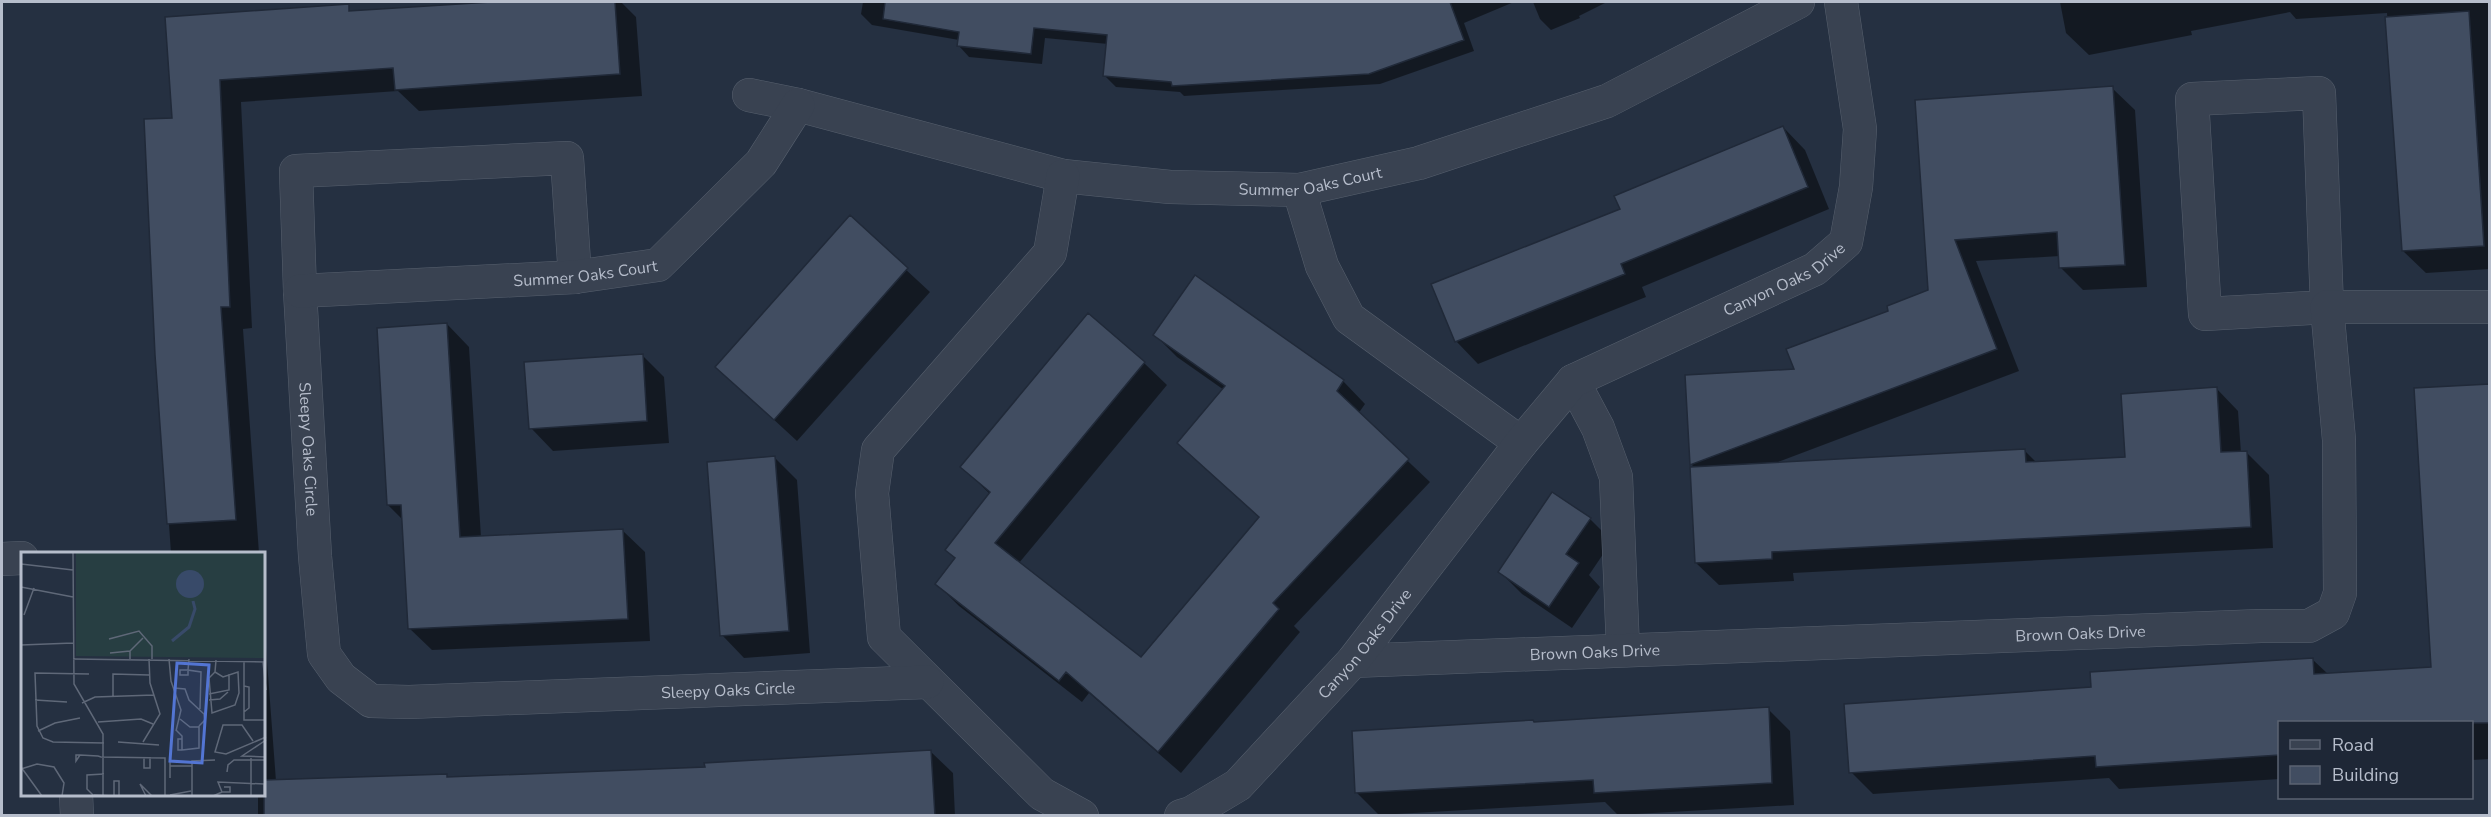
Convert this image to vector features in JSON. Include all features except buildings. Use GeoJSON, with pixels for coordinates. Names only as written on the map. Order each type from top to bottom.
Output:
{"type":"FeatureCollection","features":[{"type":"Feature","properties":{"kind":"street","name":"Summer Oaks Court"},"geometry":{"type":"LineString","coordinates":[[749,95],[798,105],[1063,176],[1170,187],[1299,190],[1419,163],[1607,101],[1798,2]]}},
{"type":"Feature","properties":{"kind":"street","name":"Canyon Oaks Drive"},"geometry":{"type":"LineString","coordinates":[[1181,816],[1191,813],[1238,785],[1353,661],[1521,443],[1572,381],[1815,269],[1846,242],[1856,187],[1860,129],[1841,2]]}},
{"type":"Feature","properties":{"kind":"street"},"geometry":{"type":"LineString","coordinates":[[2327,308],[2319,93],[2193,99],[2205,314],[2327,308],[2490,307]]}},
{"type":"Feature","properties":{"kind":"street","name":"Summer Oaks Court"},"geometry":{"type":"LineString","coordinates":[[300,291],[575,277],[658,265],[761,163],[798,105]]}},
{"type":"Feature","properties":{"kind":"street","name":"Sleepy Oaks Circle"},"geometry":{"type":"LineString","coordinates":[[575,277],[567,158],[296,171],[300,291],[315,556],[324,654],[341,678],[371,701],[409,702],[927,682]]}},
{"type":"Feature","properties":{"kind":"street"},"geometry":{"type":"LineString","coordinates":[[1063,176],[1050,253],[878,450],[872,492],[884,638],[1042,794],[1082,816]]}},
{"type":"Feature","properties":{"kind":"street"},"geometry":{"type":"LineString","coordinates":[[1299,190],[1322,266],[1349,318],[1521,443]]}},
{"type":"Feature","properties":{"kind":"street","name":"Brown Oaks Drive"},"geometry":{"type":"LineString","coordinates":[[1353,661],[1623,649],[2309,626],[2333,613],[2340,593],[2339,440],[2327,308]]}},
{"type":"Feature","properties":{"kind":"street"},"geometry":{"type":"LineString","coordinates":[[1572,381],[1598,428],[1617,477],[1623,649]]}},
{"type":"Feature","properties":{"kind":"street"},"geometry":{"type":"LineString","coordinates":[[2,559],[21,558]]}},
{"type":"Feature","properties":{"kind":"street"},"geometry":{"type":"LineString","coordinates":[[76,796],[77,816]]}}]}
